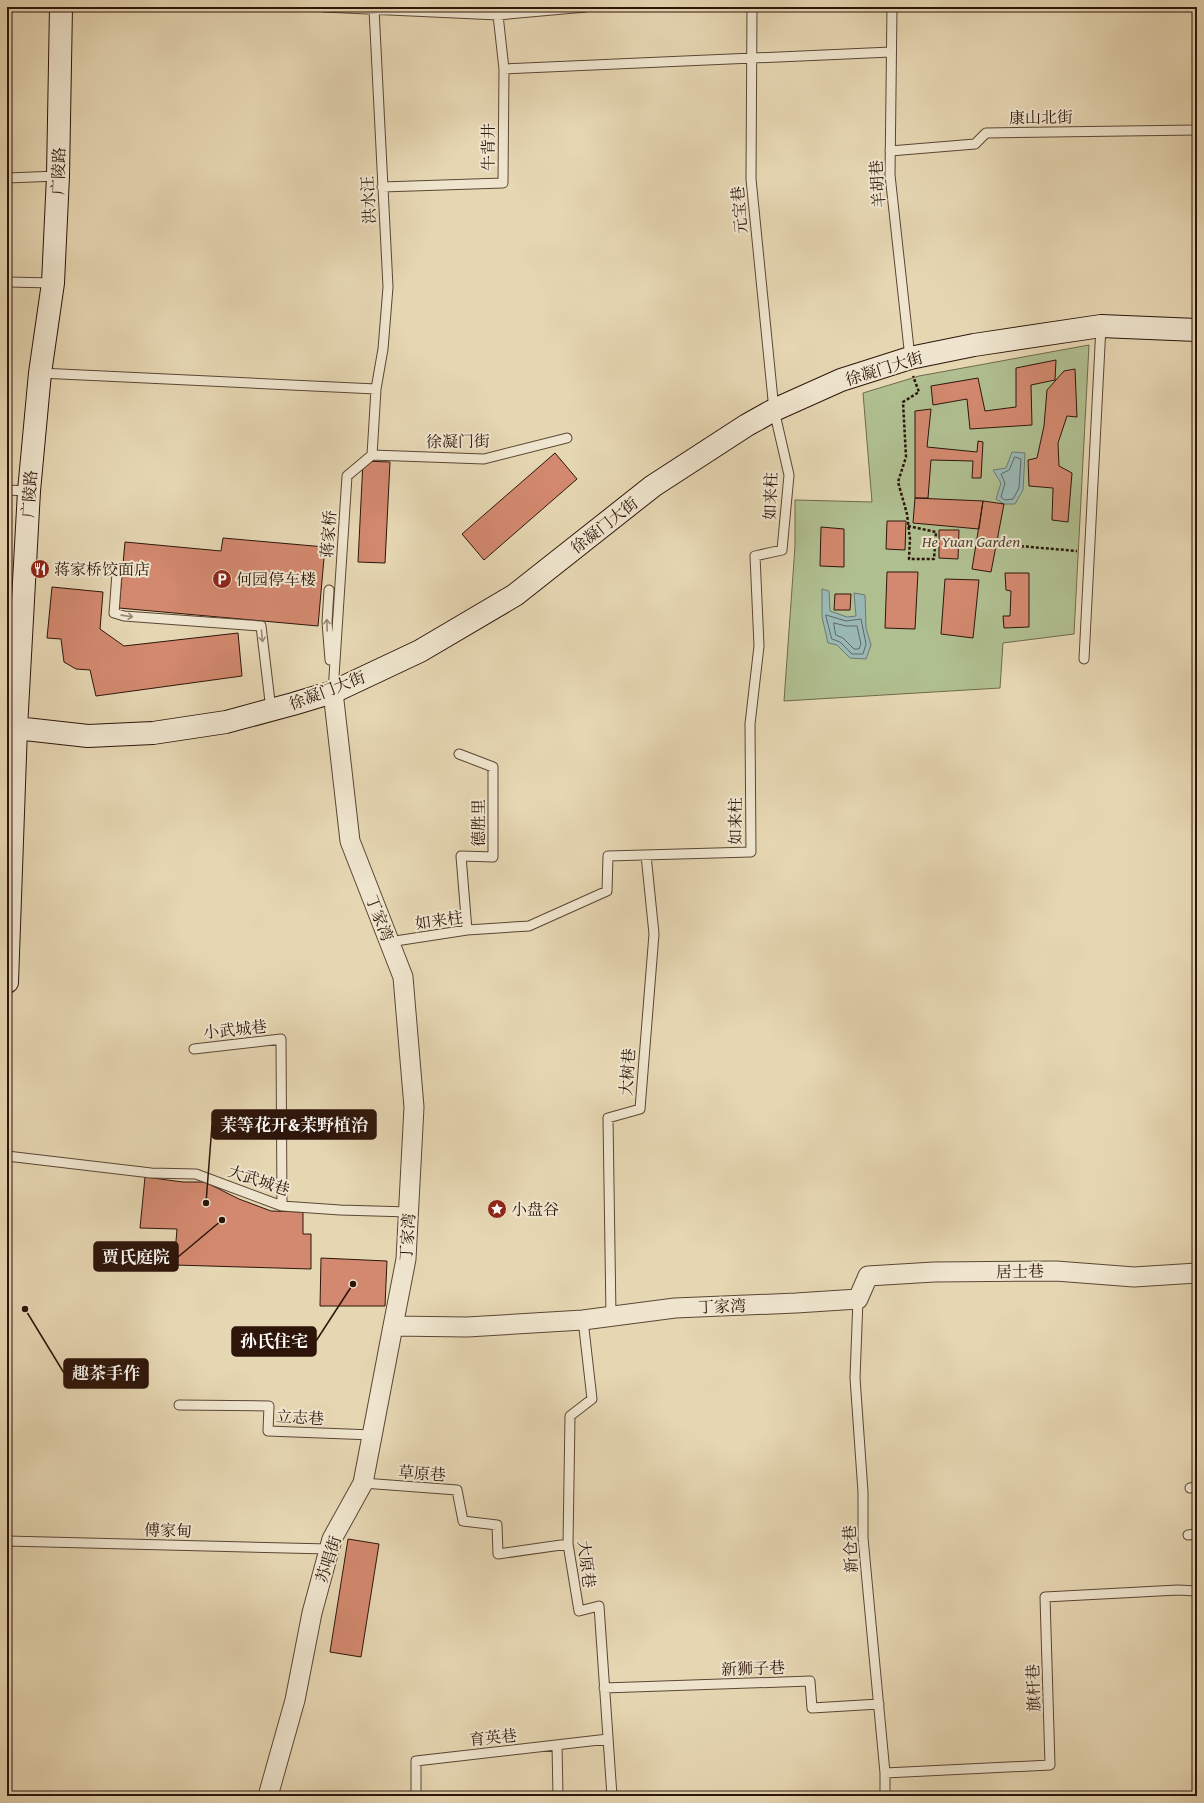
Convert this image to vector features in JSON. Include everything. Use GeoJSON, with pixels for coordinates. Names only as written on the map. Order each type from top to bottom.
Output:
{"type":"FeatureCollection","features":[{"type":"Feature","properties":{"kind":"street","name":"广陵路"},"geometry":{"type":"LineString","coordinates":[[7,982],[12,727],[29,491],[40,373],[53,283],[58,176],[62,7]]}},
{"type":"Feature","properties":{"kind":"street","name":"徐凝门大街"},"geometry":{"type":"LineString","coordinates":[[12,727],[88,736],[153,733],[226,722],[332,692],[420,651],[516,595],[653,486],[746,425],[774,410],[841,380],[911,368],[974,345],[1101,326],[1197,330]]}},
{"type":"Feature","properties":{"kind":"street","name":"丁家湾"},"geometry":{"type":"LineString","coordinates":[[332,692],[350,841],[403,977],[414,1107],[406,1259],[393,1326],[467,1327],[583,1320],[676,1308],[858,1299]]}},
{"type":"Feature","properties":{"kind":"street","name":"居士巷"},"geometry":{"type":"LineString","coordinates":[[858,1299],[868,1276],[934,1272],[1056,1271],[1134,1277],[1197,1273]]}},
{"type":"Feature","properties":{"kind":"street","name":"苏唱街"},"geometry":{"type":"LineString","coordinates":[[268,1796],[295,1700],[312,1613],[332,1539],[363,1483],[393,1326]]}},
{"type":"Feature","properties":{"kind":"lane"},"geometry":{"type":"LineString","coordinates":[[324,7],[498,14],[586,7]]}},
{"type":"Feature","properties":{"kind":"lane","name":"元宝巷"},"geometry":{"type":"LineString","coordinates":[[752,7],[751,179],[774,410]]}},
{"type":"Feature","properties":{"kind":"lane","name":"羊胡巷"},"geometry":{"type":"LineString","coordinates":[[892,7],[890,175],[911,368]]}},
{"type":"Feature","properties":{"kind":"lane","name":"洪水汪"},"geometry":{"type":"LineString","coordinates":[[374,9],[388,287],[383,349],[376,389]]}},
{"type":"Feature","properties":{"kind":"lane","name":"牛背井"},"geometry":{"type":"LineString","coordinates":[[382,187],[503,183],[504,69],[498,14]]}},
{"type":"Feature","properties":{"kind":"lane"},"geometry":{"type":"LineString","coordinates":[[504,69],[891,52]]}},
{"type":"Feature","properties":{"kind":"lane","name":"康山北街"},"geometry":{"type":"LineString","coordinates":[[890,151],[975,144],[986,133],[1197,130]]}},
{"type":"Feature","properties":{"kind":"lane"},"geometry":{"type":"LineString","coordinates":[[7,178],[58,176]]}},
{"type":"Feature","properties":{"kind":"lane"},"geometry":{"type":"LineString","coordinates":[[7,282],[53,283]]}},
{"type":"Feature","properties":{"kind":"lane"},"geometry":{"type":"LineString","coordinates":[[1084,659],[1101,326]]}},
{"type":"Feature","properties":{"kind":"lane"},"geometry":{"type":"LineString","coordinates":[[40,373],[376,389],[372,454]]}},
{"type":"Feature","properties":{"kind":"lane","name":"如来柱"},"geometry":{"type":"LineString","coordinates":[[389,942],[467,930],[529,926],[607,891],[608,856],[751,852],[750,724],[759,646],[755,556],[782,550],[789,475],[774,410]]}},
{"type":"Feature","properties":{"kind":"lane","name":"徐凝门街"},"geometry":{"type":"LineString","coordinates":[[372,454],[484,459],[567,438]]}},
{"type":"Feature","properties":{"kind":"lane","name":"蒋家桥"},"geometry":{"type":"LineString","coordinates":[[332,692],[346,476],[372,454]]}},
{"type":"Feature","properties":{"kind":"lane"},"geometry":{"type":"LineString","coordinates":[[7,490],[29,491]]}},
{"type":"Feature","properties":{"kind":"lane"},"geometry":{"type":"LineString","coordinates":[[117,573],[114,613],[124,616],[261,626],[271,710]]}},
{"type":"Feature","properties":{"kind":"lane"},"geometry":{"type":"LineString","coordinates":[[329,590],[327,622],[332,692]]}},
{"type":"Feature","properties":{"kind":"lane","name":"德胜里"},"geometry":{"type":"LineString","coordinates":[[459,754],[493,767],[493,857],[461,856],[467,930]]}},
{"type":"Feature","properties":{"kind":"lane","name":"大树巷"},"geometry":{"type":"LineString","coordinates":[[611,1316],[608,1118],[640,1109],[654,934],[646,855]]}},
{"type":"Feature","properties":{"kind":"lane","name":"小武城巷"},"geometry":{"type":"LineString","coordinates":[[194,1049],[280,1039],[282,1206]]}},
{"type":"Feature","properties":{"kind":"lane","name":"大武城巷"},"geometry":{"type":"LineString","coordinates":[[7,1156],[151,1173],[196,1174],[282,1206],[340,1210],[409,1212]]}},
{"type":"Feature","properties":{"kind":"lane","name":"新仓巷"},"geometry":{"type":"LineString","coordinates":[[858,1299],[855,1378],[863,1492],[864,1538],[885,1773],[885,1796]]}},
{"type":"Feature","properties":{"kind":"lane","name":"大原巷"},"geometry":{"type":"LineString","coordinates":[[583,1320],[592,1399],[570,1416],[568,1544],[579,1611],[599,1606],[612,1796]]}},
{"type":"Feature","properties":{"kind":"lane","name":"立志巷"},"geometry":{"type":"LineString","coordinates":[[179,1405],[269,1406],[268,1431],[373,1435]]}},
{"type":"Feature","properties":{"kind":"lane","name":"草原巷"},"geometry":{"type":"LineString","coordinates":[[363,1483],[457,1490],[463,1521],[497,1525],[498,1554],[568,1544]]}},
{"type":"Feature","properties":{"kind":"lane","name":"傅家甸"},"geometry":{"type":"LineString","coordinates":[[7,1541],[329,1549]]}},
{"type":"Feature","properties":{"kind":"lane","name":"旗杆巷"},"geometry":{"type":"LineString","coordinates":[[885,1773],[1050,1765],[1045,1597],[1178,1590],[1197,1591]]}},
{"type":"Feature","properties":{"kind":"lane","name":"新狮子巷"},"geometry":{"type":"LineString","coordinates":[[604,1688],[810,1681],[812,1708],[878,1704]]}},
{"type":"Feature","properties":{"kind":"lane","name":"育英巷"},"geometry":{"type":"LineString","coordinates":[[416,1796],[416,1761],[608,1739]]}},
{"type":"Feature","properties":{"kind":"lane"},"geometry":{"type":"LineString","coordinates":[[557,1744],[558,1796]]}},
{"type":"Feature","properties":{"kind":"path"},"geometry":{"type":"LineString","coordinates":[[908,526],[936,532],[934,559],[909,559],[907,514],[898,482],[906,456],[903,402],[919,392],[911,368]]}},
{"type":"Feature","properties":{"kind":"path"},"geometry":{"type":"LineString","coordinates":[[996,544],[1090,552]]}},
{"type":"Feature","properties":{"kind":"green space","name":"He Yuan Garden"},"geometry":{"type":"Polygon","coordinates":[[[1089,345],[1074,634],[1003,643],[1000,688],[784,701],[795,546],[795,500],[872,502],[863,393],[919,376],[1089,345]]]}},
{"type":"Feature","properties":{"kind":"water"},"geometry":{"type":"Polygon","coordinates":[[[1012,452],[1025,453],[1023,490],[1015,504],[1004,504],[996,499],[1001,483],[993,470],[1006,468],[1012,452]]]}},
{"type":"Feature","properties":{"kind":"water"},"geometry":{"type":"Polygon","coordinates":[[[822,589],[829,591],[830,611],[847,617],[856,616],[854,593],[865,595],[866,628],[871,645],[866,659],[850,658],[837,645],[828,643],[822,617],[822,589]]]}},
{"type":"Feature","properties":{"kind":"building"},"geometry":{"type":"Polygon","coordinates":[[[1056,360],[1055,380],[1031,385],[1032,425],[970,429],[967,399],[933,405],[931,386],[978,378],[985,411],[1016,407],[1016,368],[1056,360]]]}},
{"type":"Feature","properties":{"kind":"building"},"geometry":{"type":"Polygon","coordinates":[[[1075,369],[1077,417],[1067,416],[1058,443],[1059,466],[1072,473],[1068,522],[1052,520],[1053,488],[1029,486],[1028,460],[1037,458],[1044,426],[1047,390],[1064,371],[1075,369]]]}},
{"type":"Feature","properties":{"kind":"building"},"geometry":{"type":"Polygon","coordinates":[[[931,409],[927,447],[977,452],[978,441],[983,442],[981,478],[972,478],[973,461],[931,460],[928,498],[915,498],[915,411],[931,409]]]}},
{"type":"Feature","properties":{"kind":"building"},"geometry":{"type":"Polygon","coordinates":[[[555,453],[577,479],[484,560],[462,534],[555,453]]]}},
{"type":"Feature","properties":{"kind":"building"},"geometry":{"type":"Polygon","coordinates":[[[363,461],[390,462],[385,563],[358,562],[363,461]]]}},
{"type":"Feature","properties":{"kind":"building"},"geometry":{"type":"Polygon","coordinates":[[[915,498],[983,501],[979,529],[913,523],[915,498]]]}},
{"type":"Feature","properties":{"kind":"building"},"geometry":{"type":"Polygon","coordinates":[[[983,501],[1004,504],[991,572],[972,569],[983,501]]]}},
{"type":"Feature","properties":{"kind":"building"},"geometry":{"type":"Polygon","coordinates":[[[887,521],[906,521],[905,550],[886,549],[887,521]]]}},
{"type":"Feature","properties":{"kind":"building"},"geometry":{"type":"Polygon","coordinates":[[[821,527],[844,529],[844,567],[820,566],[821,527]]]}},
{"type":"Feature","properties":{"kind":"building"},"geometry":{"type":"Polygon","coordinates":[[[939,530],[959,530],[958,559],[939,558],[939,530]]]}},
{"type":"Feature","properties":{"kind":"building","name":"何园停车楼"},"geometry":{"type":"Polygon","coordinates":[[[223,538],[325,547],[318,626],[119,608],[125,542],[221,551],[223,538]]]}},
{"type":"Feature","properties":{"kind":"building"},"geometry":{"type":"Polygon","coordinates":[[[887,572],[918,572],[915,629],[885,628],[887,572]]]}},
{"type":"Feature","properties":{"kind":"building"},"geometry":{"type":"Polygon","coordinates":[[[1005,573],[1029,573],[1029,627],[1004,628],[1003,616],[1010,616],[1011,591],[1006,590],[1005,573]]]}},
{"type":"Feature","properties":{"kind":"building"},"geometry":{"type":"Polygon","coordinates":[[[945,579],[979,580],[973,638],[941,634],[945,579]]]}},
{"type":"Feature","properties":{"kind":"building"},"geometry":{"type":"Polygon","coordinates":[[[52,587],[103,592],[100,629],[124,646],[238,633],[242,676],[96,696],[90,670],[76,669],[64,662],[61,639],[47,638],[52,587]]]}},
{"type":"Feature","properties":{"kind":"building"},"geometry":{"type":"Polygon","coordinates":[[[835,594],[851,594],[850,610],[834,610],[835,594]]]}},
{"type":"Feature","properties":{"kind":"building"},"geometry":{"type":"Polygon","coordinates":[[[145,1177],[183,1182],[205,1182],[239,1199],[271,1211],[303,1212],[303,1234],[311,1234],[311,1269],[174,1265],[177,1229],[140,1228],[145,1177]]]}},
{"type":"Feature","properties":{"kind":"building"},"geometry":{"type":"Polygon","coordinates":[[[321,1258],[387,1261],[385,1306],[320,1306],[321,1258]]]}},
{"type":"Feature","properties":{"kind":"building"},"geometry":{"type":"Polygon","coordinates":[[[348,1539],[379,1544],[361,1657],[330,1652],[348,1539]]]}},
{"type":"Feature","properties":{"kind":"place","name":"蒋家桥饺面店"},"geometry":{"type":"Point","coordinates":[40,569]}},
{"type":"Feature","properties":{"kind":"place","name":"何园停车楼"},"geometry":{"type":"Point","coordinates":[222,579]}},
{"type":"Feature","properties":{"kind":"place","name":"茉等花开&茉野植治"},"geometry":{"type":"Point","coordinates":[206,1203]}},
{"type":"Feature","properties":{"kind":"place","name":"小盘谷"},"geometry":{"type":"Point","coordinates":[497,1209]}},
{"type":"Feature","properties":{"kind":"place","name":"贾氏庭院"},"geometry":{"type":"Point","coordinates":[222,1220]}},
{"type":"Feature","properties":{"kind":"place","name":"孙氏住宅"},"geometry":{"type":"Point","coordinates":[353,1284]}},
{"type":"Feature","properties":{"kind":"place","name":"趣茶手作"},"geometry":{"type":"Point","coordinates":[25,1309]}}]}
